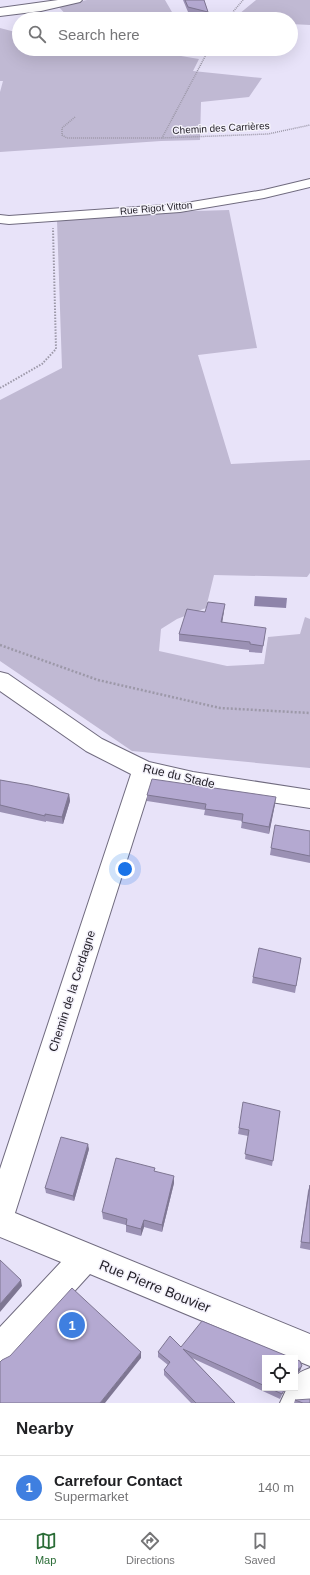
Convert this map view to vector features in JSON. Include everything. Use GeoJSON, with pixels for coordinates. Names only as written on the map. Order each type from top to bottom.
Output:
{"type":"FeatureCollection","features":[{"type":"Feature","properties":{"kind":"street"},"geometry":{"type":"LineString","coordinates":[[0,12],[41,7],[76,0]]}},
{"type":"Feature","properties":{"kind":"street"},"geometry":{"type":"LineString","coordinates":[[0,9],[31,4],[41,7]]}},
{"type":"Feature","properties":{"kind":"street","name":"Rue Rigot Vitton"},"geometry":{"type":"LineString","coordinates":[[0,219],[180,208],[264,194],[310,183]]}},
{"type":"Feature","properties":{"kind":"street","name":"Rue du Stade"},"geometry":{"type":"LineString","coordinates":[[0,680],[94,745],[144,770],[193,781],[310,799]]}},
{"type":"Feature","properties":{"kind":"street","name":"Chemin de la Cerdagne"},"geometry":{"type":"LineString","coordinates":[[0,1213],[144,770]]}},
{"type":"Feature","properties":{"kind":"street","name":"Rue Pierre Bouvier"},"geometry":{"type":"LineString","coordinates":[[0,1222],[310,1350]]}},
{"type":"Feature","properties":{"kind":"street"},"geometry":{"type":"LineString","coordinates":[[0,1350],[86,1257]]}},
{"type":"Feature","properties":{"kind":"street"},"geometry":{"type":"LineString","coordinates":[[296,1403],[310,1384]]}},
{"type":"Feature","properties":{"kind":"path"},"geometry":{"type":"LineString","coordinates":[[233,12],[242,0]]}},
{"type":"Feature","properties":{"kind":"path","name":"Chemin des Carrières"},"geometry":{"type":"LineString","coordinates":[[205,56],[162,138],[268,134],[310,125]]}},
{"type":"Feature","properties":{"kind":"path"},"geometry":{"type":"LineString","coordinates":[[75,116],[62,128],[62,135],[67,138],[162,138]]}},
{"type":"Feature","properties":{"kind":"path"},"geometry":{"type":"LineString","coordinates":[[0,388],[42,364],[56,349],[52,216]]}},
{"type":"Feature","properties":{"kind":"path"},"geometry":{"type":"LineString","coordinates":[[0,645],[98,680],[220,708],[310,713]]}},
{"type":"Feature","properties":{"kind":"shaded area"},"geometry":{"type":"Polygon","coordinates":[[[87,0],[165,0],[172,12],[64,12],[58,6],[87,0]]]}},
{"type":"Feature","properties":{"kind":"shaded area"},"geometry":{"type":"Polygon","coordinates":[[[256,0],[310,0],[310,25],[298,24],[298,12],[241,12],[256,0]]]}},
{"type":"Feature","properties":{"kind":"shaded area"},"geometry":{"type":"Polygon","coordinates":[[[0,28],[12,31],[12,56],[181,56],[199,59],[193,71],[262,78],[249,97],[201,102],[200,140],[161,141],[0,152],[0,92],[3,81],[0,81],[0,28]]]}},
{"type":"Feature","properties":{"kind":"shaded area"},"geometry":{"type":"Polygon","coordinates":[[[229,210],[257,348],[198,355],[231,464],[310,460],[310,573],[307,577],[214,575],[206,608],[177,619],[161,629],[159,651],[227,666],[264,664],[268,637],[300,634],[305,617],[310,619],[310,768],[132,751],[0,661],[0,400],[62,368],[57,220],[160,212],[229,210]]]}},
{"type":"Feature","properties":{"kind":"shaded area"},"geometry":{"type":"Polygon","coordinates":[[[255,596],[287,598],[286,608],[254,606],[255,596]]]}},
{"type":"Feature","properties":{"kind":"building"},"geometry":{"type":"Polygon","coordinates":[[[185,0],[204,0],[208,12],[188,7],[185,0]]]}},
{"type":"Feature","properties":{"kind":"building"},"geometry":{"type":"Polygon","coordinates":[[[208,602],[225,604],[221,622],[266,628],[263,646],[250,644],[250,642],[179,634],[187,609],[205,612],[208,602]]]}},
{"type":"Feature","properties":{"kind":"building"},"geometry":{"type":"Polygon","coordinates":[[[152,779],[276,797],[269,827],[242,822],[243,814],[205,809],[206,804],[147,795],[152,779]]]}},
{"type":"Feature","properties":{"kind":"building"},"geometry":{"type":"Polygon","coordinates":[[[0,780],[69,794],[62,817],[45,814],[45,816],[0,805],[0,780]]]}},
{"type":"Feature","properties":{"kind":"building"},"geometry":{"type":"Polygon","coordinates":[[[275,825],[310,831],[310,856],[271,848],[275,825]]]}},
{"type":"Feature","properties":{"kind":"building"},"geometry":{"type":"Polygon","coordinates":[[[259,948],[301,958],[296,986],[253,977],[259,948]]]}},
{"type":"Feature","properties":{"kind":"building"},"geometry":{"type":"Polygon","coordinates":[[[243,1102],[280,1111],[273,1161],[245,1154],[249,1130],[239,1128],[243,1102]]]}},
{"type":"Feature","properties":{"kind":"building"},"geometry":{"type":"Polygon","coordinates":[[[61,1137],[88,1144],[73,1196],[45,1188],[61,1137]]]}},
{"type":"Feature","properties":{"kind":"building"},"geometry":{"type":"Polygon","coordinates":[[[116,1158],[155,1168],[154,1171],[174,1176],[162,1225],[144,1220],[141,1229],[126,1225],[127,1219],[102,1212],[116,1158]]]}},
{"type":"Feature","properties":{"kind":"building"},"geometry":{"type":"Polygon","coordinates":[[[310,1185],[310,1243],[301,1242],[310,1185]]]}},
{"type":"Feature","properties":{"kind":"building"},"geometry":{"type":"Polygon","coordinates":[[[0,1260],[21,1280],[0,1304],[0,1260]]]}},
{"type":"Feature","properties":{"kind":"building"},"geometry":{"type":"Polygon","coordinates":[[[72,1288],[141,1352],[100,1403],[0,1403],[0,1362],[10,1356],[72,1288]]]}},
{"type":"Feature","properties":{"kind":"building"},"geometry":{"type":"Polygon","coordinates":[[[202,1321],[285,1355],[262,1355],[262,1385],[183,1349],[235,1403],[196,1403],[164,1370],[170,1362],[158,1352],[170,1336],[181,1347],[202,1321]]]}},
{"type":"Feature","properties":{"kind":"building"},"geometry":{"type":"Polygon","coordinates":[[[298,1360],[300,1361],[302,1366],[298,1369],[298,1360]]]}},
{"type":"Feature","properties":{"kind":"building"},"geometry":{"type":"Polygon","coordinates":[[[276,1391],[284,1391],[282,1394],[276,1391]]]}},
{"type":"Feature","properties":{"kind":"building"},"geometry":{"type":"Polygon","coordinates":[[[310,1399],[310,1403],[303,1403],[295,1400],[310,1399]]]}},
{"type":"Feature","properties":{"kind":"place","name":"Carrefour Contact"},"geometry":{"type":"Point","coordinates":[72,1325]}}]}
